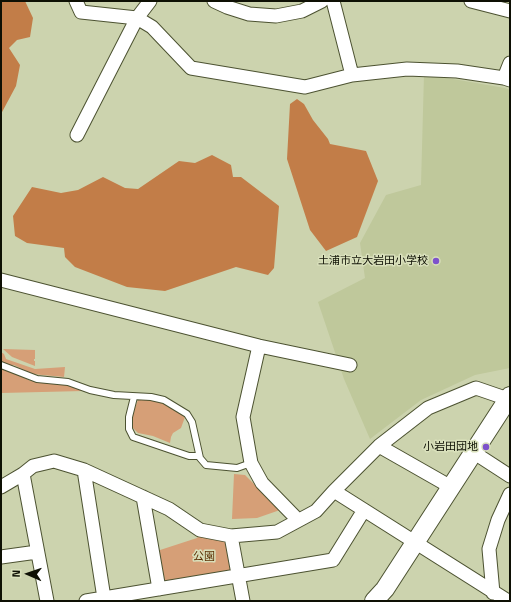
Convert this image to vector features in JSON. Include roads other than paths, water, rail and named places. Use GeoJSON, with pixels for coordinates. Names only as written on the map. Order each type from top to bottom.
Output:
{"type":"FeatureCollection","features":[{"type":"Feature","properties":{"kind":"street"},"geometry":{"type":"LineString","coordinates":[[76,1],[81,12],[137,18],[152,27],[191,68],[305,87],[352,76],[407,69],[457,71],[507,79],[510,63]]}},
{"type":"Feature","properties":{"kind":"street"},"geometry":{"type":"LineString","coordinates":[[77,135],[137,18],[150,1]]}},
{"type":"Feature","properties":{"kind":"street"},"geometry":{"type":"LineString","coordinates":[[214,1],[249,14],[276,16],[302,11],[322,1]]}},
{"type":"Feature","properties":{"kind":"street"},"geometry":{"type":"LineString","coordinates":[[333,1],[352,76]]}},
{"type":"Feature","properties":{"kind":"street"},"geometry":{"type":"LineString","coordinates":[[471,1],[510,11]]}},
{"type":"Feature","properties":{"kind":"street"},"geometry":{"type":"LineString","coordinates":[[1,280],[259,346],[350,365]]}},
{"type":"Feature","properties":{"kind":"street"},"geometry":{"type":"LineString","coordinates":[[259,346],[243,417],[251,463],[262,483],[298,520]]}},
{"type":"Feature","properties":{"kind":"street"},"geometry":{"type":"LineString","coordinates":[[1,487],[23,474],[33,466],[54,461],[84,470],[169,509],[200,530],[231,536],[277,532],[316,511],[379,446],[428,408],[476,388],[509,398],[385,589],[374,601]]}},
{"type":"Feature","properties":{"kind":"street"},"geometry":{"type":"LineString","coordinates":[[379,446],[451,487]]}},
{"type":"Feature","properties":{"kind":"street"},"geometry":{"type":"LineString","coordinates":[[473,452],[510,476]]}},
{"type":"Feature","properties":{"kind":"street"},"geometry":{"type":"LineString","coordinates":[[84,470],[104,598]]}},
{"type":"Feature","properties":{"kind":"street"},"geometry":{"type":"LineString","coordinates":[[23,474],[46,601]]}},
{"type":"Feature","properties":{"kind":"street"},"geometry":{"type":"LineString","coordinates":[[334,491],[493,593],[508,601]]}},
{"type":"Feature","properties":{"kind":"street"},"geometry":{"type":"LineString","coordinates":[[493,593],[489,549],[498,520],[510,494]]}},
{"type":"Feature","properties":{"kind":"street"},"geometry":{"type":"LineString","coordinates":[[143,497],[159,589]]}},
{"type":"Feature","properties":{"kind":"street"},"geometry":{"type":"LineString","coordinates":[[86,601],[333,560],[364,510]]}},
{"type":"Feature","properties":{"kind":"street"},"geometry":{"type":"LineString","coordinates":[[231,536],[243,601]]}},
{"type":"Feature","properties":{"kind":"street"},"geometry":{"type":"LineString","coordinates":[[1,557],[37,552]]}},
{"type":"Feature","properties":{"kind":"lane"},"geometry":{"type":"LineString","coordinates":[[1,365],[37,379],[68,382],[90,390],[114,395],[151,397],[164,400],[187,414],[192,422],[199,456],[206,465],[237,468],[251,463]]}},
{"type":"Feature","properties":{"kind":"lane"},"geometry":{"type":"LineString","coordinates":[[134,397],[129,417],[129,428],[134,437],[189,456],[199,456]]}},
{"type":"Feature","properties":{"kind":"place","name":"土浦市立大岩田小学校"},"geometry":{"type":"Point","coordinates":[436,261]}},
{"type":"Feature","properties":{"kind":"place","name":"小岩田団地"},"geometry":{"type":"Point","coordinates":[486,447]}},
{"type":"Feature","properties":{"kind":"park label","name":"公園"},"geometry":{"type":"Point","coordinates":[204,557]}}]}
